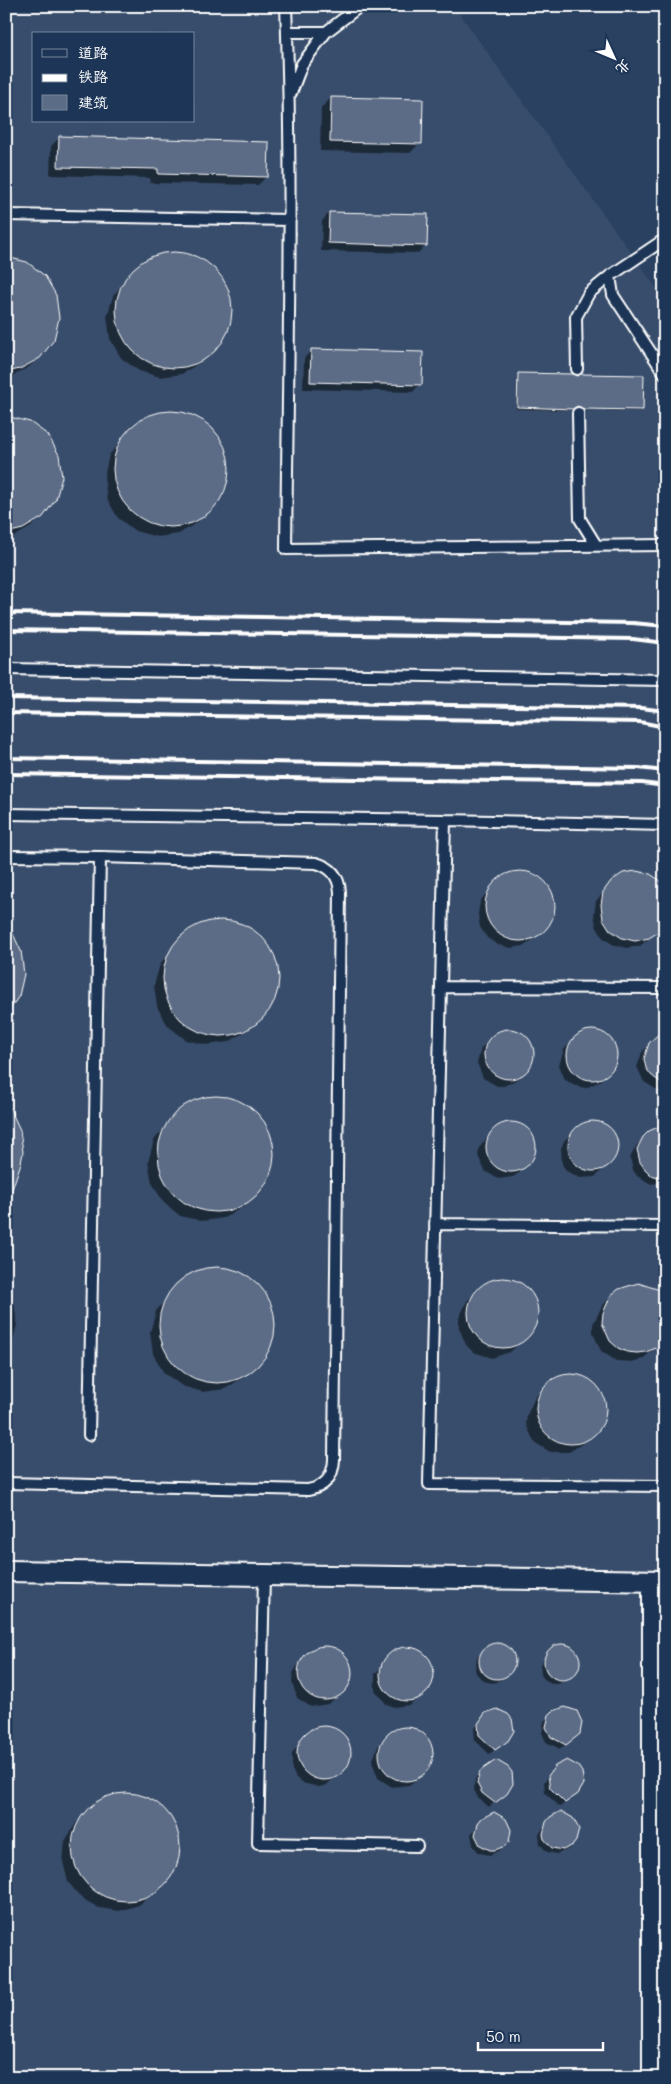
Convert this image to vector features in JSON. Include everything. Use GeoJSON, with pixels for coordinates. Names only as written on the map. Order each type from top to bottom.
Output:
{"type":"FeatureCollection","features":[{"type":"Feature","properties":{"kind":"street"},"geometry":{"type":"LineString","coordinates":[[6,1571],[659,1581],[653,2078]]}},
{"type":"Feature","properties":{"kind":"lane"},"geometry":{"type":"LineString","coordinates":[[286,6],[290,220],[286,549],[665,545]]}},
{"type":"Feature","properties":{"kind":"lane"},"geometry":{"type":"LineString","coordinates":[[289,98],[302,64],[326,32],[360,6]]}},
{"type":"Feature","properties":{"kind":"lane"},"geometry":{"type":"LineString","coordinates":[[287,32],[326,32]]}},
{"type":"Feature","properties":{"kind":"lane"},"geometry":{"type":"LineString","coordinates":[[6,215],[290,220]]}},
{"type":"Feature","properties":{"kind":"lane"},"geometry":{"type":"LineString","coordinates":[[577,369],[576,317],[590,293],[610,276],[665,239]]}},
{"type":"Feature","properties":{"kind":"lane"},"geometry":{"type":"LineString","coordinates":[[610,276],[613,295],[665,374]]}},
{"type":"Feature","properties":{"kind":"lane"},"geometry":{"type":"LineString","coordinates":[[578,412],[580,519],[596,545]]}},
{"type":"Feature","properties":{"kind":"lane"},"geometry":{"type":"LineString","coordinates":[[6,669],[665,680]]}},
{"type":"Feature","properties":{"kind":"lane"},"geometry":{"type":"LineString","coordinates":[[6,814],[665,825]]}},
{"type":"Feature","properties":{"kind":"lane"},"geometry":{"type":"LineString","coordinates":[[445,820],[429,1484],[665,1486]]}},
{"type":"Feature","properties":{"kind":"lane"},"geometry":{"type":"LineString","coordinates":[[6,856],[316,863],[331,869],[340,884],[333,1469],[330,1477],[324,1484],[308,1490],[6,1483]]}},
{"type":"Feature","properties":{"kind":"lane"},"geometry":{"type":"LineString","coordinates":[[89,1435],[100,857]]}},
{"type":"Feature","properties":{"kind":"lane"},"geometry":{"type":"LineString","coordinates":[[441,986],[665,988]]}},
{"type":"Feature","properties":{"kind":"lane"},"geometry":{"type":"LineString","coordinates":[[435,1224],[665,1226]]}},
{"type":"Feature","properties":{"kind":"lane"},"geometry":{"type":"LineString","coordinates":[[264,1576],[258,1843],[417,1846]]}},
{"type":"Feature","properties":{"kind":"shaded area"},"geometry":{"type":"Polygon","coordinates":[[[6,6],[454,6],[665,300],[665,2078],[6,2078],[6,6]]]}},
{"type":"Feature","properties":{"kind":"building"},"geometry":{"type":"Polygon","coordinates":[[[331,97],[423,99],[422,144],[330,142],[331,97]]]}},
{"type":"Feature","properties":{"kind":"building"},"geometry":{"type":"Polygon","coordinates":[[[59,136],[269,142],[268,177],[158,174],[158,169],[58,167],[59,136]]]}},
{"type":"Feature","properties":{"kind":"building"},"geometry":{"type":"Polygon","coordinates":[[[329,212],[428,214],[427,246],[328,243],[329,212]]]}},
{"type":"Feature","properties":{"kind":"building"},"geometry":{"type":"Polygon","coordinates":[[[174,252],[196,257],[215,269],[227,288],[232,310],[227,332],[215,351],[196,363],[174,368],[152,363],[133,351],[121,332],[116,310],[121,288],[133,269],[152,257],[174,252]]]}},
{"type":"Feature","properties":{"kind":"building"},"geometry":{"type":"Polygon","coordinates":[[[6,257],[27,262],[45,276],[56,295],[59,318],[54,340],[40,358],[20,369],[6,372],[6,257]]]}},
{"type":"Feature","properties":{"kind":"building"},"geometry":{"type":"Polygon","coordinates":[[[311,349],[423,352],[422,385],[310,382],[311,349]]]}},
{"type":"Feature","properties":{"kind":"building"},"geometry":{"type":"Polygon","coordinates":[[[518,373],[572,374],[577,376],[581,374],[644,375],[643,410],[583,409],[578,406],[573,409],[517,407],[518,373]]]}},
{"type":"Feature","properties":{"kind":"building"},"geometry":{"type":"Polygon","coordinates":[[[171,411],[193,416],[212,428],[224,447],[229,469],[224,491],[212,510],[193,522],[171,527],[149,522],[130,510],[118,491],[113,469],[118,447],[130,428],[149,416],[171,411]]]}},
{"type":"Feature","properties":{"kind":"building"},"geometry":{"type":"Polygon","coordinates":[[[6,416],[30,422],[48,435],[59,455],[62,477],[56,499],[43,517],[23,529],[6,533],[6,416]]]}},
{"type":"Feature","properties":{"kind":"building"},"geometry":{"type":"Polygon","coordinates":[[[520,871],[539,877],[549,887],[555,906],[549,925],[539,935],[520,941],[501,935],[491,925],[485,906],[491,887],[501,877],[520,871]]]}},
{"type":"Feature","properties":{"kind":"building"},"geometry":{"type":"Polygon","coordinates":[[[636,871],[650,874],[661,881],[665,887],[665,924],[660,931],[649,938],[635,941],[622,938],[610,930],[603,919],[601,905],[603,892],[611,881],[623,873],[636,871]]]}},
{"type":"Feature","properties":{"kind":"building"},"geometry":{"type":"Polygon","coordinates":[[[6,919],[21,951],[24,974],[19,996],[6,1015],[6,919]]]}},
{"type":"Feature","properties":{"kind":"building"},"geometry":{"type":"Polygon","coordinates":[[[221,920],[243,925],[262,937],[274,956],[279,978],[274,1000],[262,1019],[243,1031],[221,1036],[199,1031],[180,1019],[168,1000],[163,978],[168,956],[180,937],[199,925],[221,920]]]}},
{"type":"Feature","properties":{"kind":"building"},"geometry":{"type":"Polygon","coordinates":[[[665,1028],[665,1086],[651,1075],[646,1068],[644,1059],[649,1043],[665,1028]]]}},
{"type":"Feature","properties":{"kind":"building"},"geometry":{"type":"Polygon","coordinates":[[[504,1029],[514,1029],[527,1036],[534,1049],[534,1059],[527,1072],[514,1079],[504,1079],[495,1075],[488,1068],[484,1059],[484,1049],[488,1040],[495,1033],[504,1029]]]}},
{"type":"Feature","properties":{"kind":"building"},"geometry":{"type":"Polygon","coordinates":[[[587,1030],[597,1030],[610,1037],[617,1050],[617,1060],[610,1073],[597,1080],[587,1080],[578,1076],[571,1069],[567,1060],[567,1050],[571,1041],[578,1034],[587,1030]]]}},
{"type":"Feature","properties":{"kind":"building"},"geometry":{"type":"Polygon","coordinates":[[[216,1096],[238,1101],[257,1113],[269,1132],[274,1154],[269,1176],[257,1195],[238,1207],[216,1212],[194,1207],[175,1195],[163,1176],[158,1154],[163,1132],[175,1113],[194,1101],[216,1096]]]}},
{"type":"Feature","properties":{"kind":"building"},"geometry":{"type":"Polygon","coordinates":[[[6,1100],[20,1130],[23,1152],[8,1201],[6,1201],[6,1100]]]}},
{"type":"Feature","properties":{"kind":"building"},"geometry":{"type":"Polygon","coordinates":[[[588,1121],[598,1121],[611,1128],[618,1141],[618,1151],[611,1164],[598,1171],[588,1171],[579,1167],[572,1160],[568,1151],[568,1141],[572,1132],[579,1125],[588,1121]]]}},
{"type":"Feature","properties":{"kind":"building"},"geometry":{"type":"Polygon","coordinates":[[[506,1122],[516,1122],[529,1129],[536,1142],[536,1152],[529,1165],[516,1172],[506,1172],[497,1168],[490,1161],[486,1152],[486,1142],[490,1133],[497,1126],[506,1122]]]}},
{"type":"Feature","properties":{"kind":"building"},"geometry":{"type":"Polygon","coordinates":[[[665,1124],[665,1179],[651,1175],[645,1169],[640,1162],[637,1149],[643,1137],[649,1131],[665,1124]]]}},
{"type":"Feature","properties":{"kind":"building"},"geometry":{"type":"Polygon","coordinates":[[[217,1267],[239,1272],[258,1284],[270,1303],[275,1325],[270,1347],[258,1366],[239,1378],[217,1383],[195,1378],[176,1366],[164,1347],[159,1325],[164,1303],[176,1284],[195,1272],[217,1267]]]}},
{"type":"Feature","properties":{"kind":"building"},"geometry":{"type":"Polygon","coordinates":[[[503,1278],[516,1281],[528,1288],[535,1300],[538,1313],[535,1326],[528,1338],[516,1345],[503,1348],[490,1345],[478,1338],[471,1326],[468,1313],[471,1300],[478,1288],[490,1281],[503,1278]]]}},
{"type":"Feature","properties":{"kind":"building"},"geometry":{"type":"Polygon","coordinates":[[[638,1283],[657,1289],[665,1296],[665,1340],[656,1348],[637,1353],[627,1352],[618,1348],[610,1341],[602,1323],[603,1313],[611,1295],[619,1289],[638,1283]]]}},
{"type":"Feature","properties":{"kind":"building"},"geometry":{"type":"Polygon","coordinates":[[[571,1374],[584,1377],[596,1384],[603,1396],[606,1409],[603,1422],[596,1434],[584,1441],[571,1444],[558,1441],[546,1434],[539,1422],[536,1409],[539,1396],[546,1384],[558,1377],[571,1374]]]}},
{"type":"Feature","properties":{"kind":"building"},"geometry":{"type":"Polygon","coordinates":[[[497,1643],[504,1644],[510,1648],[514,1654],[514,1668],[510,1674],[504,1678],[497,1679],[490,1678],[484,1674],[480,1668],[479,1661],[480,1654],[484,1648],[490,1644],[497,1643]]]}},
{"type":"Feature","properties":{"kind":"building"},"geometry":{"type":"Polygon","coordinates":[[[562,1644],[569,1645],[575,1649],[579,1655],[579,1669],[575,1675],[569,1679],[562,1680],[555,1679],[549,1675],[545,1669],[544,1662],[545,1655],[549,1649],[555,1645],[562,1644]]]}},
{"type":"Feature","properties":{"kind":"building"},"geometry":{"type":"Polygon","coordinates":[[[325,1646],[344,1654],[352,1673],[344,1692],[325,1700],[306,1692],[298,1673],[306,1654],[325,1646]]]}},
{"type":"Feature","properties":{"kind":"building"},"geometry":{"type":"Polygon","coordinates":[[[407,1647],[426,1655],[434,1674],[426,1693],[407,1701],[388,1693],[380,1674],[388,1655],[407,1647]]]}},
{"type":"Feature","properties":{"kind":"building"},"geometry":{"type":"Polygon","coordinates":[[[565,1707],[577,1711],[582,1722],[580,1734],[566,1745],[551,1737],[546,1727],[549,1715],[553,1711],[565,1707]]]}},
{"type":"Feature","properties":{"kind":"building"},"geometry":{"type":"Polygon","coordinates":[[[497,1709],[508,1714],[512,1719],[514,1731],[508,1741],[495,1750],[479,1735],[478,1724],[485,1713],[497,1709]]]}},
{"type":"Feature","properties":{"kind":"building"},"geometry":{"type":"Polygon","coordinates":[[[324,1726],[334,1728],[343,1734],[349,1743],[351,1753],[349,1763],[343,1772],[334,1778],[324,1780],[314,1778],[305,1772],[299,1763],[297,1753],[299,1743],[305,1734],[314,1728],[324,1726]]]}},
{"type":"Feature","properties":{"kind":"building"},"geometry":{"type":"Polygon","coordinates":[[[406,1727],[425,1735],[433,1754],[425,1773],[406,1781],[387,1773],[379,1754],[387,1735],[406,1727]]]}},
{"type":"Feature","properties":{"kind":"building"},"geometry":{"type":"Polygon","coordinates":[[[496,1760],[508,1767],[512,1772],[513,1784],[507,1794],[495,1803],[482,1793],[477,1783],[480,1771],[496,1760]]]}},
{"type":"Feature","properties":{"kind":"building"},"geometry":{"type":"Polygon","coordinates":[[[567,1760],[578,1766],[582,1772],[584,1784],[578,1794],[565,1803],[550,1788],[548,1776],[555,1766],[567,1760]]]}},
{"type":"Feature","properties":{"kind":"building"},"geometry":{"type":"Polygon","coordinates":[[[126,1793],[147,1797],[164,1809],[176,1826],[180,1847],[176,1868],[164,1885],[147,1897],[126,1901],[105,1897],[88,1885],[76,1868],[72,1847],[76,1826],[88,1809],[105,1797],[126,1793]]]}},
{"type":"Feature","properties":{"kind":"building"},"geometry":{"type":"Polygon","coordinates":[[[561,1811],[573,1818],[579,1829],[573,1845],[563,1850],[552,1848],[544,1839],[543,1834],[546,1822],[550,1817],[561,1811]]]}},
{"type":"Feature","properties":{"kind":"building"},"geometry":{"type":"Polygon","coordinates":[[[494,1812],[506,1819],[511,1830],[509,1842],[505,1846],[490,1850],[480,1845],[475,1835],[478,1823],[482,1818],[494,1812]]]}},
{"type":"Feature","properties":{"kind":"railway"},"geometry":{"type":"LineString","coordinates":[[6,613],[633,623],[665,626]]}},
{"type":"Feature","properties":{"kind":"railway"},"geometry":{"type":"LineString","coordinates":[[6,630],[633,639],[665,643]]}},
{"type":"Feature","properties":{"kind":"railway"},"geometry":{"type":"LineString","coordinates":[[6,698],[641,708],[665,711]]}},
{"type":"Feature","properties":{"kind":"railway"},"geometry":{"type":"LineString","coordinates":[[6,713],[640,722],[665,727]]}},
{"type":"Feature","properties":{"kind":"railway"},"geometry":{"type":"LineString","coordinates":[[6,758],[638,768],[665,771]]}},
{"type":"Feature","properties":{"kind":"railway"},"geometry":{"type":"LineString","coordinates":[[6,774],[642,783],[665,786]]}}]}
